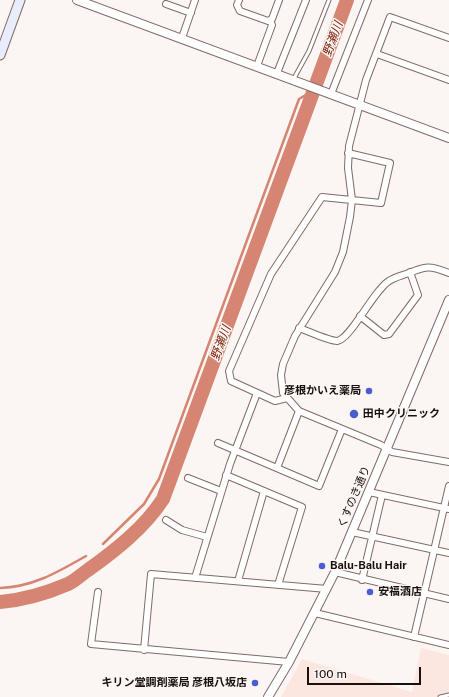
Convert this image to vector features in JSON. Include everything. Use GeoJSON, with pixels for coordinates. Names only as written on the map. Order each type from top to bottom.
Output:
{"type":"FeatureCollection","features":[{"type":"Feature","properties":{"kind":"main road"},"geometry":{"type":"LineString","coordinates":[[0,55],[20,0]]}},
{"type":"Feature","properties":{"kind":"street"},"geometry":{"type":"LineString","coordinates":[[77,0],[449,138]]}},
{"type":"Feature","properties":{"kind":"street"},"geometry":{"type":"LineString","coordinates":[[182,38],[195,0]]}},
{"type":"Feature","properties":{"kind":"street"},"geometry":{"type":"LineString","coordinates":[[239,0],[237,5],[240,11],[270,20]]}},
{"type":"Feature","properties":{"kind":"street"},"geometry":{"type":"LineString","coordinates":[[270,20],[272,19],[279,0]]}},
{"type":"Feature","properties":{"kind":"street"},"geometry":{"type":"LineString","coordinates":[[277,73],[306,0]]}},
{"type":"Feature","properties":{"kind":"street"},"geometry":{"type":"LineString","coordinates":[[327,93],[368,0]]}},
{"type":"Feature","properties":{"kind":"street"},"geometry":{"type":"LineString","coordinates":[[166,4],[191,13]]}},
{"type":"Feature","properties":{"kind":"street"},"geometry":{"type":"LineString","coordinates":[[449,38],[390,17],[366,80],[348,153],[348,168],[352,200],[350,217],[342,252],[335,272],[299,328],[283,364],[281,375],[286,398],[299,411],[392,452],[449,462]]}},
{"type":"Feature","properties":{"kind":"street"},"geometry":{"type":"LineString","coordinates":[[257,66],[272,25],[270,20]]}},
{"type":"Feature","properties":{"kind":"street"},"geometry":{"type":"LineString","coordinates":[[377,54],[449,80]]}},
{"type":"Feature","properties":{"kind":"street"},"geometry":{"type":"LineString","coordinates":[[286,398],[275,401],[231,382],[229,371],[270,274],[322,197],[381,203],[390,163],[348,153]]}},
{"type":"Feature","properties":{"kind":"street"},"geometry":{"type":"LineString","coordinates":[[299,328],[336,341],[343,339],[371,299],[388,281],[424,266],[431,266],[449,273]]}},
{"type":"Feature","properties":{"kind":"street"},"geometry":{"type":"LineString","coordinates":[[360,316],[384,334],[389,334],[418,295],[410,272]]}},
{"type":"Feature","properties":{"kind":"street","name":"くすのき通り"},"geometry":{"type":"LineString","coordinates":[[268,697],[289,662],[327,589],[449,300]]}},
{"type":"Feature","properties":{"kind":"street"},"geometry":{"type":"LineString","coordinates":[[195,578],[226,475],[257,393]]}},
{"type":"Feature","properties":{"kind":"street"},"geometry":{"type":"LineString","coordinates":[[277,468],[299,411]]}},
{"type":"Feature","properties":{"kind":"street"},"geometry":{"type":"LineString","coordinates":[[218,443],[319,486],[342,429]]}},
{"type":"Feature","properties":{"kind":"street"},"geometry":{"type":"LineString","coordinates":[[226,475],[302,507],[278,585]]}},
{"type":"Feature","properties":{"kind":"street"},"geometry":{"type":"LineString","coordinates":[[188,478],[221,491]]}},
{"type":"Feature","properties":{"kind":"street"},"geometry":{"type":"LineString","coordinates":[[414,637],[434,550],[446,508],[449,486]]}},
{"type":"Feature","properties":{"kind":"street"},"geometry":{"type":"LineString","coordinates":[[238,581],[264,491]]}},
{"type":"Feature","properties":{"kind":"street"},"geometry":{"type":"LineString","coordinates":[[369,492],[446,508]]}},
{"type":"Feature","properties":{"kind":"street"},"geometry":{"type":"LineString","coordinates":[[362,580],[382,494]]}},
{"type":"Feature","properties":{"kind":"street"},"geometry":{"type":"LineString","coordinates":[[166,520],[182,530],[207,537]]}},
{"type":"Feature","properties":{"kind":"street"},"geometry":{"type":"LineString","coordinates":[[352,532],[449,553]]}},
{"type":"Feature","properties":{"kind":"street"},"geometry":{"type":"LineString","coordinates":[[334,572],[362,580],[449,599]]}},
{"type":"Feature","properties":{"kind":"street"},"geometry":{"type":"LineString","coordinates":[[144,650],[151,574],[327,589]]}},
{"type":"Feature","properties":{"kind":"street"},"geometry":{"type":"LineString","coordinates":[[98,592],[91,644],[289,662]]}},
{"type":"Feature","properties":{"kind":"street"},"geometry":{"type":"LineString","coordinates":[[315,613],[449,645]]}},
{"type":"Feature","properties":{"kind":"lane"},"geometry":{"type":"LineString","coordinates":[[294,80],[309,51],[330,0]]}},
{"type":"Feature","properties":{"kind":"lane"},"geometry":{"type":"LineString","coordinates":[[440,697],[449,695]]}},
{"type":"Feature","properties":{"kind":"shaded area"},"geometry":{"type":"Polygon","coordinates":[[[421,648],[449,655],[449,697],[281,697],[302,659],[412,692],[421,648]]]}},
{"type":"Feature","properties":{"kind":"waterway","name":"野瀬川"},"geometry":{"type":"LineString","coordinates":[[0,602],[35,596],[73,581],[129,538],[148,519],[163,499],[347,0]]}},
{"type":"Feature","properties":{"kind":"waterway"},"geometry":{"type":"LineString","coordinates":[[103,544],[144,504],[159,479],[299,99],[314,90]]}},
{"type":"Feature","properties":{"kind":"waterway"},"geometry":{"type":"LineString","coordinates":[[0,588],[23,585],[45,578],[86,556]]}},
{"type":"Feature","properties":{"kind":"place","name":"彦根かいえ薬局"},"geometry":{"type":"Point","coordinates":[369,391]}},
{"type":"Feature","properties":{"kind":"place","name":"田中クリニック"},"geometry":{"type":"Point","coordinates":[354,414]}},
{"type":"Feature","properties":{"kind":"place","name":"Balu-Balu Hair"},"geometry":{"type":"Point","coordinates":[322,566]}},
{"type":"Feature","properties":{"kind":"place","name":"安福酒店"},"geometry":{"type":"Point","coordinates":[370,592]}},
{"type":"Feature","properties":{"kind":"place","name":"キリン堂調剤薬局 彦根八坂店"},"geometry":{"type":"Point","coordinates":[255,683]}}]}
